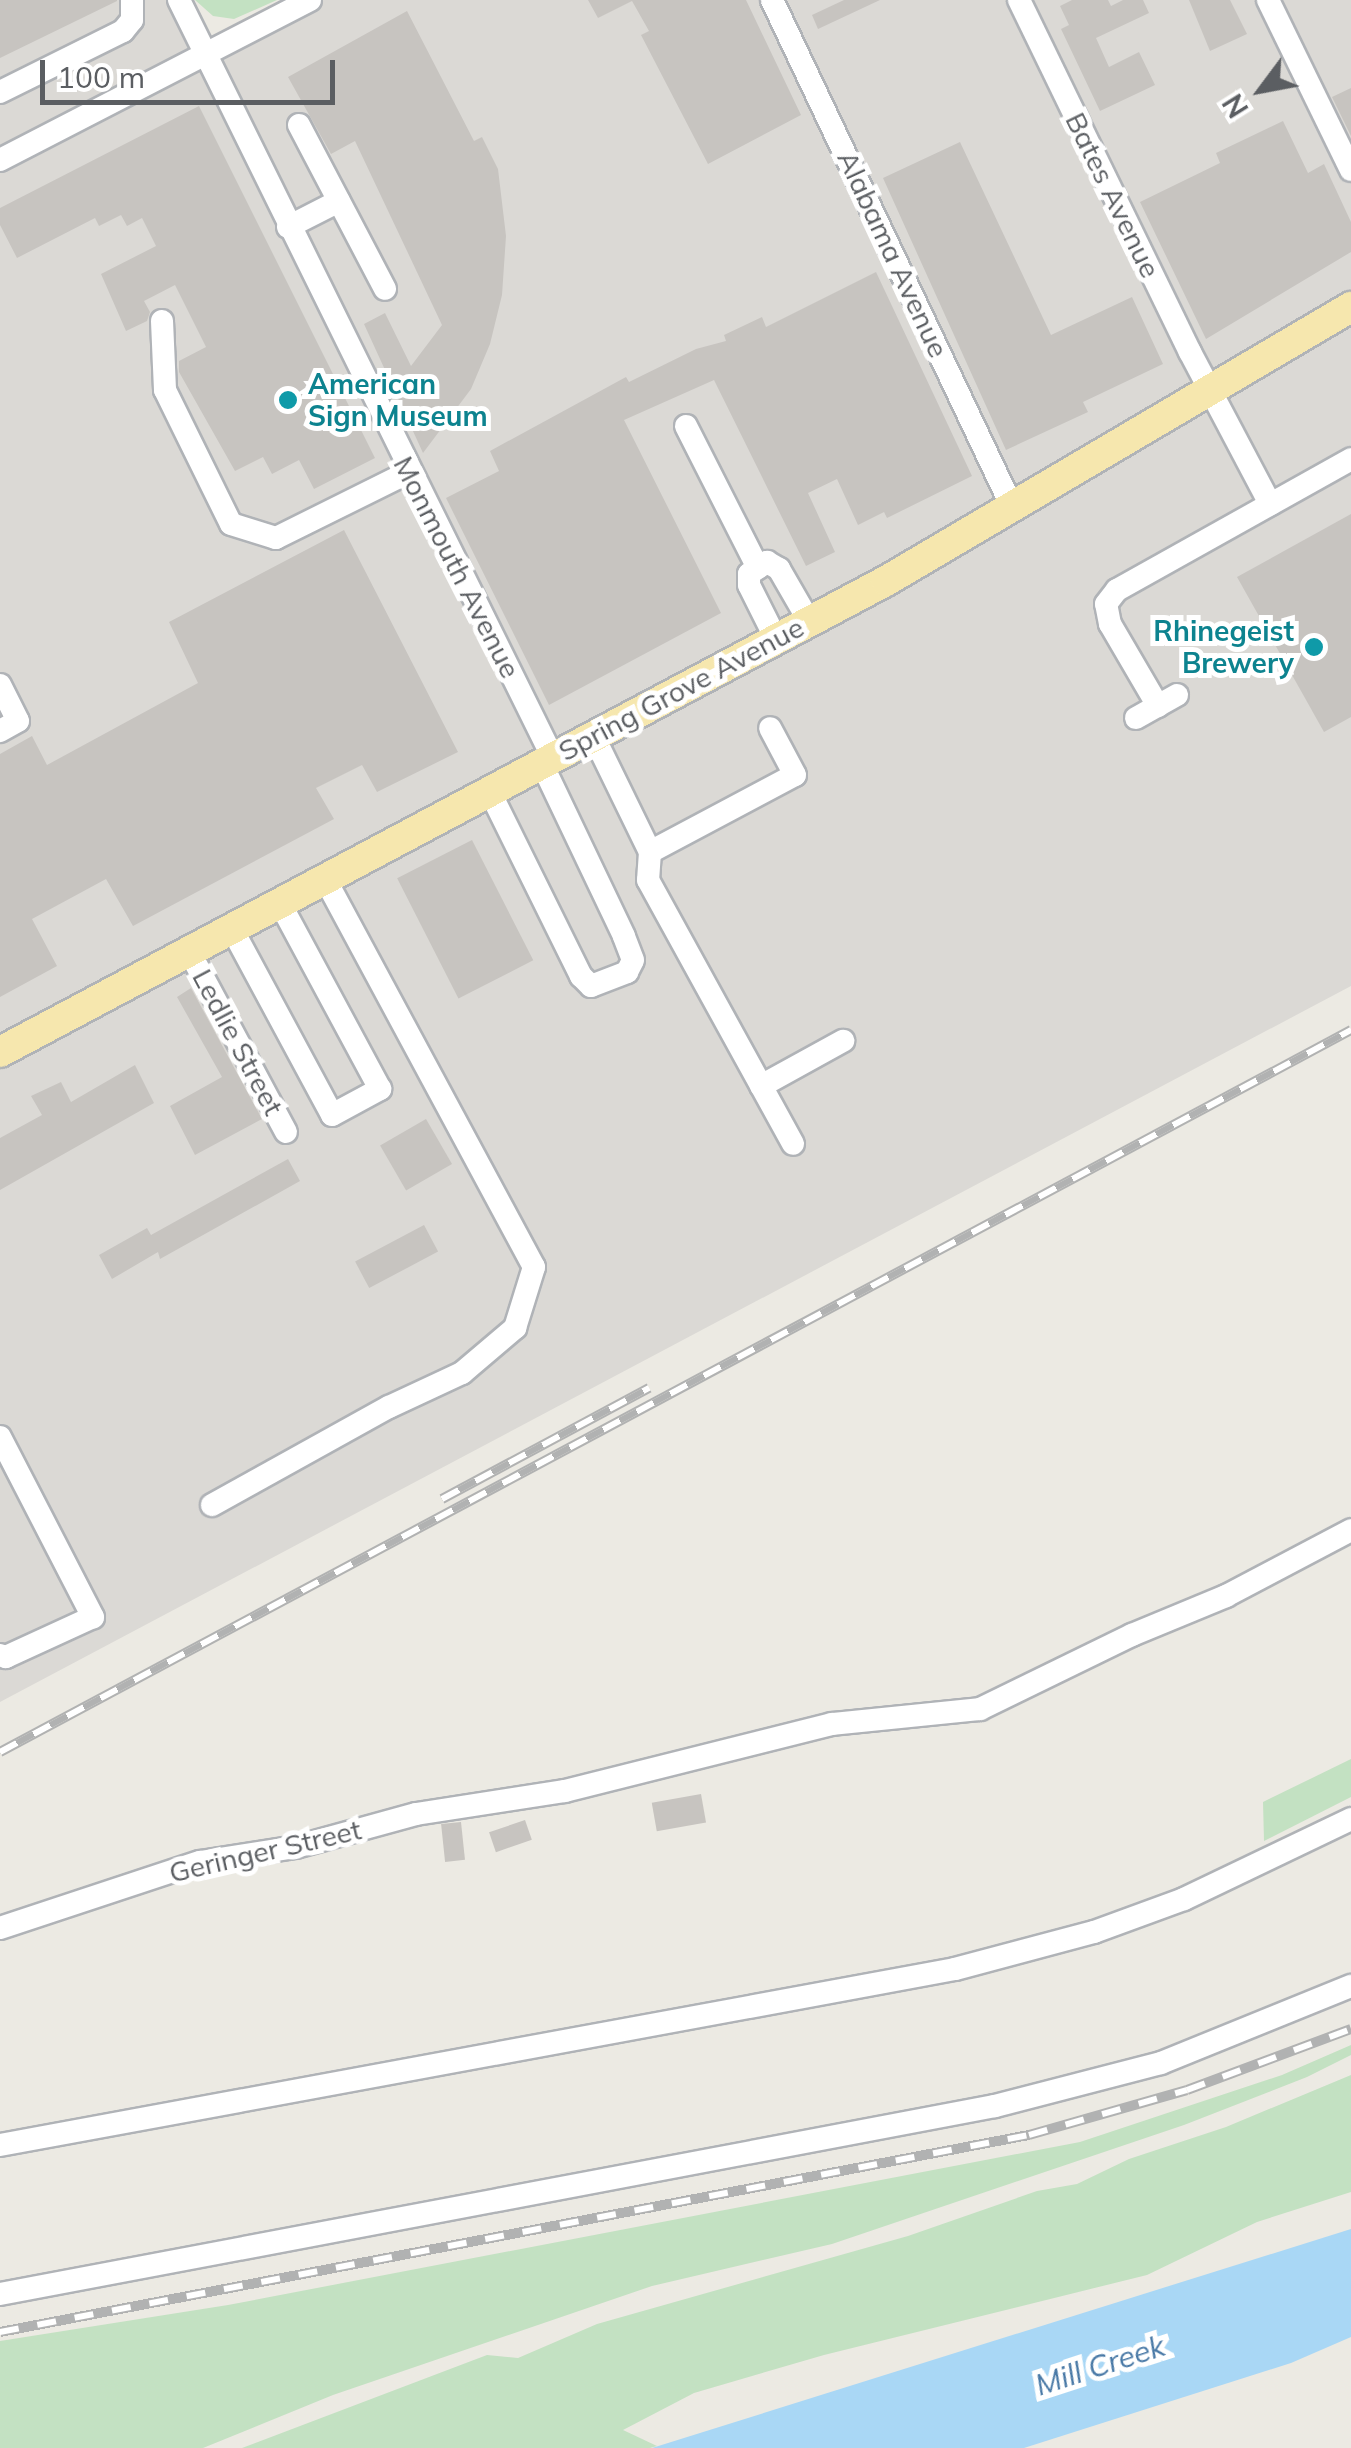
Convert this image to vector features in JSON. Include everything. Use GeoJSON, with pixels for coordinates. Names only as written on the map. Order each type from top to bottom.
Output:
{"type":"FeatureCollection","features":[{"type":"Feature","properties":{"kind":"main road","name":"Spring Grove Avenue"},"geometry":{"type":"LineString","coordinates":[[0,1052],[809,622],[1013,509],[1351,307]]}},
{"type":"Feature","properties":{"kind":"street"},"geometry":{"type":"LineString","coordinates":[[0,92],[123,31],[132,20],[132,0]]}},
{"type":"Feature","properties":{"kind":"street","name":"Monmouth Avenue"},"geometry":{"type":"LineString","coordinates":[[179,0],[546,760],[624,936],[633,960],[627,972],[591,986],[581,976],[489,790]]}},
{"type":"Feature","properties":{"kind":"street"},"geometry":{"type":"LineString","coordinates":[[0,160],[310,0]]}},
{"type":"Feature","properties":{"kind":"street","name":"Alabama Avenue"},"geometry":{"type":"LineString","coordinates":[[772,0],[1013,509]]}},
{"type":"Feature","properties":{"kind":"street","name":"Bates Avenue"},"geometry":{"type":"LineString","coordinates":[[1019,0],[1208,390],[1270,504]]}},
{"type":"Feature","properties":{"kind":"street"},"geometry":{"type":"LineString","coordinates":[[1268,0],[1351,170]]}},
{"type":"Feature","properties":{"kind":"street"},"geometry":{"type":"LineString","coordinates":[[299,125],[385,290]]}},
{"type":"Feature","properties":{"kind":"street"},"geometry":{"type":"LineString","coordinates":[[288,226],[338,201]]}},
{"type":"Feature","properties":{"kind":"street"},"geometry":{"type":"LineString","coordinates":[[162,321],[165,390],[232,524],[276,538],[408,472]]}},
{"type":"Feature","properties":{"kind":"street"},"geometry":{"type":"LineString","coordinates":[[686,426],[758,568]]}},
{"type":"Feature","properties":{"kind":"street"},"geometry":{"type":"LineString","coordinates":[[1136,718],[1168,700],[1110,624],[1106,604],[1117,590],[1351,459]]}},
{"type":"Feature","properties":{"kind":"street"},"geometry":{"type":"LineString","coordinates":[[776,639],[749,585],[748,574],[768,562],[780,569],[809,622]]}},
{"type":"Feature","properties":{"kind":"street"},"geometry":{"type":"LineString","coordinates":[[0,684],[9,726]]}},
{"type":"Feature","properties":{"kind":"street"},"geometry":{"type":"LineString","coordinates":[[650,852],[795,775],[770,728]]}},
{"type":"Feature","properties":{"kind":"street"},"geometry":{"type":"LineString","coordinates":[[593,735],[650,852],[648,880],[793,1144]]}},
{"type":"Feature","properties":{"kind":"street"},"geometry":{"type":"LineString","coordinates":[[212,1505],[389,1406],[462,1373],[515,1328],[534,1267],[325,879]]}},
{"type":"Feature","properties":{"kind":"street"},"geometry":{"type":"LineString","coordinates":[[232,929],[332,1115],[380,1088],[280,903]]}},
{"type":"Feature","properties":{"kind":"street","name":"Ledlie Street"},"geometry":{"type":"LineString","coordinates":[[190,953],[286,1132]]}},
{"type":"Feature","properties":{"kind":"street"},"geometry":{"type":"LineString","coordinates":[[761,1086],[843,1042]]}},
{"type":"Feature","properties":{"kind":"street"},"geometry":{"type":"LineString","coordinates":[[0,1437],[93,1617],[6,1657],[0,1655]]}},
{"type":"Feature","properties":{"kind":"street","name":"Geringer Street"},"geometry":{"type":"LineString","coordinates":[[0,1928],[200,1862],[296,1848],[416,1814],[565,1791],[832,1724],[980,1709],[1132,1634],[1226,1596],[1351,1530]]}},
{"type":"Feature","properties":{"kind":"street"},"geometry":{"type":"LineString","coordinates":[[0,2145],[956,1969],[1094,1932],[1184,1899],[1351,1819]]}},
{"type":"Feature","properties":{"kind":"street"},"geometry":{"type":"LineString","coordinates":[[0,2294],[995,2106],[1161,2063],[1351,1986]]}},
{"type":"Feature","properties":{"kind":"shaded area"},"geometry":{"type":"Polygon","coordinates":[[[0,0],[179,0],[204,54],[310,0],[1351,0],[1351,986],[0,1702],[0,0]]]}},
{"type":"Feature","properties":{"kind":"green space"},"geometry":{"type":"Polygon","coordinates":[[[195,0],[277,0],[234,19],[213,16],[195,0]]]}},
{"type":"Feature","properties":{"kind":"green space"},"geometry":{"type":"Polygon","coordinates":[[[1351,1759],[1351,1797],[1264,1841],[1263,1802],[1351,1759]]]}},
{"type":"Feature","properties":{"kind":"green space"},"geometry":{"type":"Polygon","coordinates":[[[1351,2045],[1351,2055],[1307,2077],[1184,2125],[832,2244],[652,2286],[333,2395],[203,2448],[0,2448],[0,2341],[228,2305],[1080,2142],[1282,2075],[1351,2045]]]}},
{"type":"Feature","properties":{"kind":"green space"},"geometry":{"type":"Polygon","coordinates":[[[1351,2075],[1351,2192],[1257,2222],[1147,2275],[824,2355],[694,2393],[623,2430],[657,2446],[242,2448],[487,2355],[518,2358],[597,2324],[908,2236],[1037,2191],[1077,2184],[1129,2159],[1226,2127],[1351,2075]]]}},
{"type":"Feature","properties":{"kind":"water","name":"Mill Creek"},"geometry":{"type":"Polygon","coordinates":[[[1351,2229],[1351,2337],[1291,2363],[1024,2448],[652,2448],[1351,2229]]]}},
{"type":"Feature","properties":{"kind":"building"},"geometry":{"type":"Polygon","coordinates":[[[0,0],[117,0],[117,1],[0,58],[0,0]]]}},
{"type":"Feature","properties":{"kind":"building"},"geometry":{"type":"Polygon","coordinates":[[[588,0],[746,0],[801,115],[708,164],[641,35],[649,31],[632,1],[598,18],[588,0]]]}},
{"type":"Feature","properties":{"kind":"building"},"geometry":{"type":"Polygon","coordinates":[[[844,0],[880,0],[818,29],[812,15],[844,0]]]}},
{"type":"Feature","properties":{"kind":"building"},"geometry":{"type":"Polygon","coordinates":[[[1072,0],[1108,0],[1111,6],[1123,0],[1143,0],[1149,13],[1096,38],[1109,67],[1139,52],[1155,85],[1100,111],[1061,29],[1069,25],[1060,6],[1072,0]]]}},
{"type":"Feature","properties":{"kind":"building"},"geometry":{"type":"Polygon","coordinates":[[[1189,0],[1230,0],[1247,34],[1210,51],[1189,0]]]}},
{"type":"Feature","properties":{"kind":"building"},"geometry":{"type":"Polygon","coordinates":[[[407,11],[474,141],[482,137],[498,169],[506,236],[502,295],[490,344],[471,389],[423,453],[364,324],[385,313],[411,366],[442,325],[355,141],[331,154],[288,77],[407,11]]]}},
{"type":"Feature","properties":{"kind":"building"},"geometry":{"type":"Polygon","coordinates":[[[1351,88],[1351,136],[1332,97],[1351,88]]]}},
{"type":"Feature","properties":{"kind":"building"},"geometry":{"type":"Polygon","coordinates":[[[199,106],[375,458],[314,489],[299,460],[272,474],[263,457],[235,471],[179,372],[179,361],[206,347],[175,285],[144,301],[150,312],[147,321],[126,331],[101,274],[156,246],[142,218],[127,226],[121,215],[99,226],[95,218],[17,258],[0,225],[0,208],[199,106]]]}},
{"type":"Feature","properties":{"kind":"building"},"geometry":{"type":"Polygon","coordinates":[[[1283,121],[1308,173],[1324,164],[1351,222],[1351,252],[1206,339],[1140,202],[1220,163],[1216,153],[1283,121]]]}},
{"type":"Feature","properties":{"kind":"building"},"geometry":{"type":"Polygon","coordinates":[[[960,142],[1051,335],[1132,297],[1163,364],[1083,402],[1088,412],[1006,450],[883,178],[960,142]]]}},
{"type":"Feature","properties":{"kind":"building"},"geometry":{"type":"Polygon","coordinates":[[[876,272],[972,476],[887,518],[884,512],[858,525],[837,479],[808,493],[835,552],[806,566],[714,380],[624,420],[721,613],[549,705],[446,498],[499,471],[490,451],[626,377],[629,382],[696,349],[726,341],[724,335],[762,317],[766,327],[876,272]]]}},
{"type":"Feature","properties":{"kind":"building","name":"Rhinegeist Brewery"},"geometry":{"type":"Polygon","coordinates":[[[1351,514],[1351,717],[1324,732],[1237,577],[1351,514]]]}},
{"type":"Feature","properties":{"kind":"building"},"geometry":{"type":"Polygon","coordinates":[[[344,530],[458,752],[377,792],[362,765],[316,788],[334,819],[133,926],[106,879],[32,919],[57,966],[0,997],[0,754],[32,736],[47,765],[198,683],[169,622],[344,530]]]}},
{"type":"Feature","properties":{"kind":"building"},"geometry":{"type":"Polygon","coordinates":[[[472,840],[533,960],[458,998],[397,878],[472,840]]]}},
{"type":"Feature","properties":{"kind":"building"},"geometry":{"type":"Polygon","coordinates":[[[191,988],[262,1119],[195,1155],[170,1106],[222,1077],[177,997],[191,988]]]}},
{"type":"Feature","properties":{"kind":"building"},"geometry":{"type":"Polygon","coordinates":[[[135,1065],[154,1103],[0,1190],[0,1138],[42,1115],[31,1096],[61,1082],[71,1102],[135,1065]]]}},
{"type":"Feature","properties":{"kind":"building"},"geometry":{"type":"Polygon","coordinates":[[[426,1119],[452,1164],[406,1191],[380,1146],[426,1119]]]}},
{"type":"Feature","properties":{"kind":"building"},"geometry":{"type":"Polygon","coordinates":[[[288,1159],[300,1181],[160,1259],[158,1252],[112,1279],[99,1255],[147,1228],[151,1235],[288,1159]]]}},
{"type":"Feature","properties":{"kind":"building"},"geometry":{"type":"Polygon","coordinates":[[[424,1225],[438,1251],[369,1288],[355,1262],[424,1225]]]}},
{"type":"Feature","properties":{"kind":"building"},"geometry":{"type":"Polygon","coordinates":[[[701,1794],[706,1823],[657,1831],[652,1803],[701,1794]]]}},
{"type":"Feature","properties":{"kind":"building"},"geometry":{"type":"Polygon","coordinates":[[[525,1820],[532,1840],[496,1852],[489,1832],[525,1820]]]}},
{"type":"Feature","properties":{"kind":"building"},"geometry":{"type":"Polygon","coordinates":[[[461,1822],[465,1860],[445,1862],[441,1824],[461,1822]]]}},
{"type":"Feature","properties":{"kind":"railway"},"geometry":{"type":"LineString","coordinates":[[0,1752],[1351,1030]]}},
{"type":"Feature","properties":{"kind":"railway"},"geometry":{"type":"LineString","coordinates":[[442,1499],[649,1388]]}},
{"type":"Feature","properties":{"kind":"railway"},"geometry":{"type":"LineString","coordinates":[[0,2332],[1029,2135],[1187,2090],[1351,2029]]}},
{"type":"Feature","properties":{"kind":"place","name":"American Sign Museum"},"geometry":{"type":"Point","coordinates":[288,400]}},
{"type":"Feature","properties":{"kind":"place","name":"Rhinegeist Brewery"},"geometry":{"type":"Point","coordinates":[1314,647]}}]}
